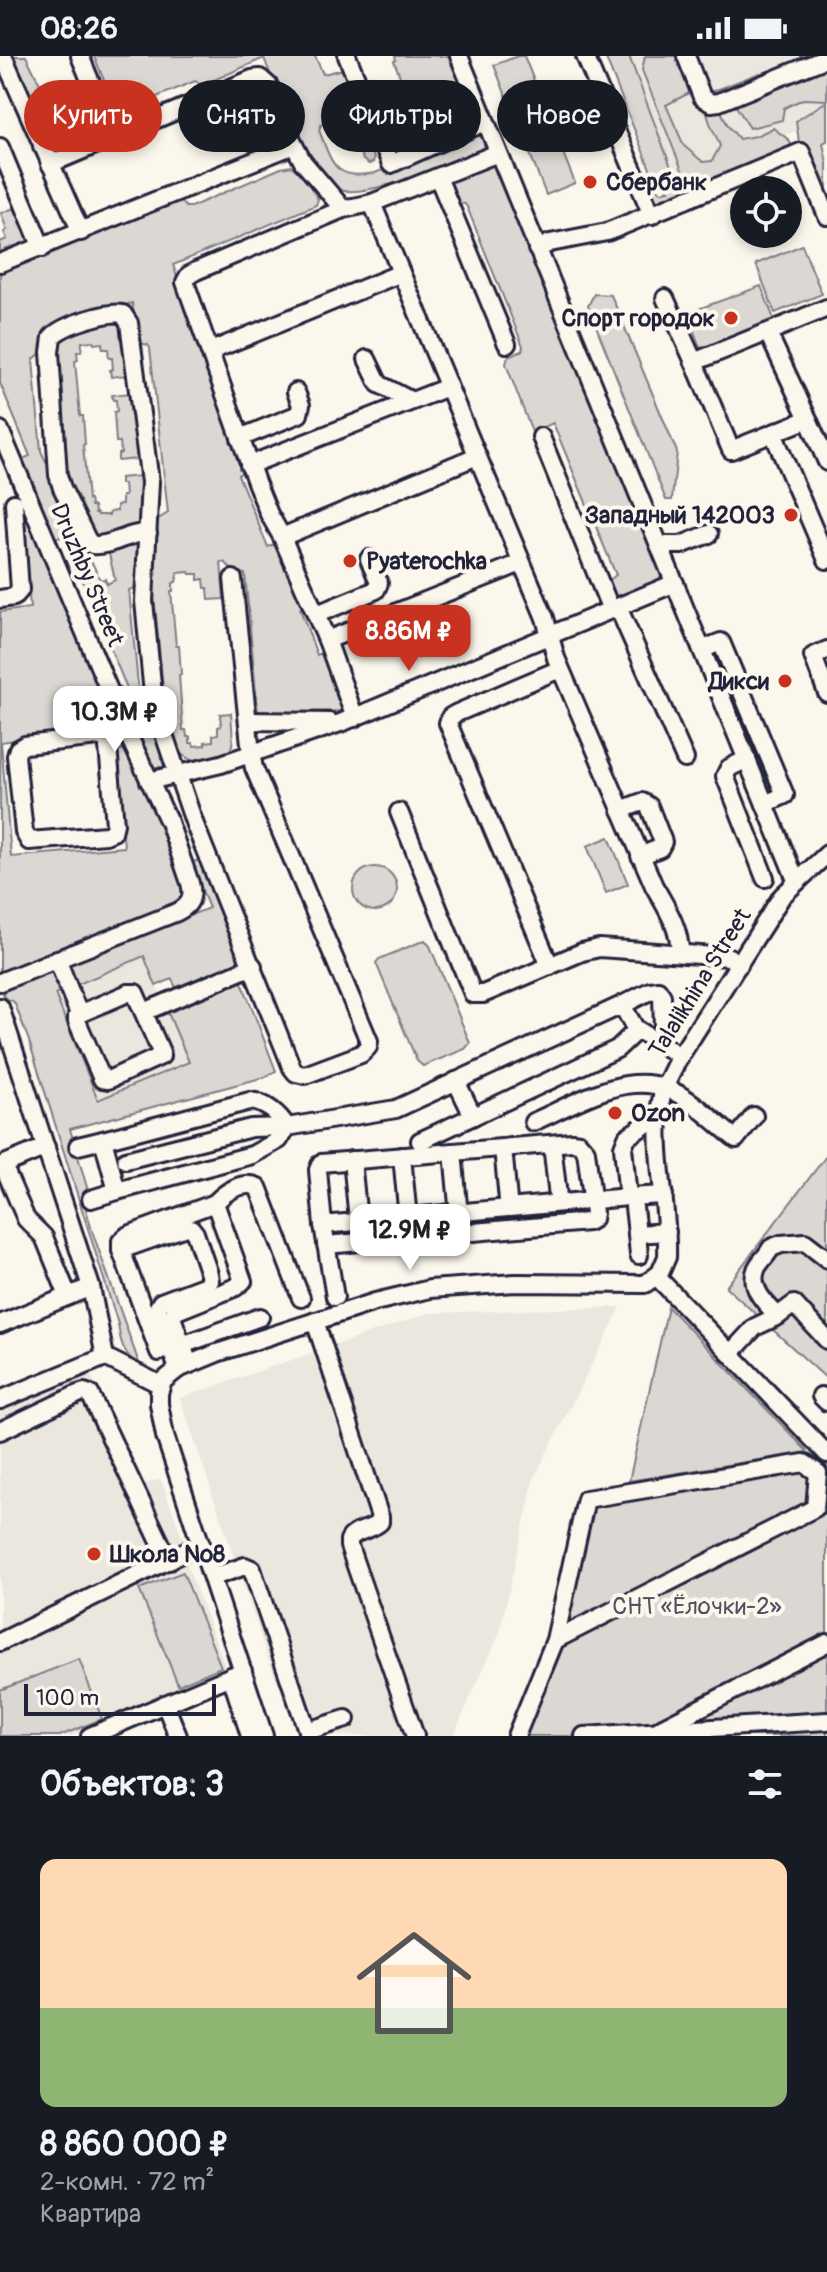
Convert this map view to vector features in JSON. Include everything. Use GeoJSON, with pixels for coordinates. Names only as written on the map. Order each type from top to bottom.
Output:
{"type":"FeatureCollection","features":[{"type":"Feature","properties":{"kind":"street"},"geometry":{"type":"LineString","coordinates":[[3,56],[24,104]]}},
{"type":"Feature","properties":{"kind":"street"},"geometry":{"type":"LineString","coordinates":[[80,56],[90,80]]}},
{"type":"Feature","properties":{"kind":"street"},"geometry":{"type":"LineString","coordinates":[[347,56],[391,164],[485,122]]}},
{"type":"Feature","properties":{"kind":"street"},"geometry":{"type":"LineString","coordinates":[[459,56],[796,880]]}},
{"type":"Feature","properties":{"kind":"street"},"geometry":{"type":"LineString","coordinates":[[585,56],[652,215]]}},
{"type":"Feature","properties":{"kind":"street"},"geometry":{"type":"LineString","coordinates":[[686,56],[702,97],[711,103],[827,58]]}},
{"type":"Feature","properties":{"kind":"street"},"geometry":{"type":"LineString","coordinates":[[0,147],[42,248]]}},
{"type":"Feature","properties":{"kind":"street"},"geometry":{"type":"LineString","coordinates":[[45,152],[81,232]]}},
{"type":"Feature","properties":{"kind":"street"},"geometry":{"type":"LineString","coordinates":[[50,164],[78,152]]}},
{"type":"Feature","properties":{"kind":"street"},"geometry":{"type":"LineString","coordinates":[[0,263],[277,152]]}},
{"type":"Feature","properties":{"kind":"street"},"geometry":{"type":"LineString","coordinates":[[298,152],[309,170],[343,209]]}},
{"type":"Feature","properties":{"kind":"street"},"geometry":{"type":"LineString","coordinates":[[537,249],[550,243],[607,232],[801,152],[827,216]]}},
{"type":"Feature","properties":{"kind":"street"},"geometry":{"type":"LineString","coordinates":[[349,720],[327,640],[249,465],[211,351],[185,286],[189,275],[343,209],[372,203],[498,153]]}},
{"type":"Feature","properties":{"kind":"street"},"geometry":{"type":"LineString","coordinates":[[438,177],[507,344]]}},
{"type":"Feature","properties":{"kind":"street"},"geometry":{"type":"LineString","coordinates":[[372,203],[551,636],[560,669],[655,890],[670,914],[680,953]]}},
{"type":"Feature","properties":{"kind":"street"},"geometry":{"type":"LineString","coordinates":[[211,351],[401,273]]}},
{"type":"Feature","properties":{"kind":"street"},"geometry":{"type":"LineString","coordinates":[[665,298],[731,450],[808,419]]}},
{"type":"Feature","properties":{"kind":"street"},"geometry":{"type":"LineString","coordinates":[[694,362],[827,308]]}},
{"type":"Feature","properties":{"kind":"street"},"geometry":{"type":"LineString","coordinates":[[148,533],[135,533],[101,546],[90,544],[58,475],[50,352],[52,337],[68,326],[114,313],[123,314],[129,323],[150,482],[148,533],[144,601],[151,688],[158,720],[195,825],[292,1068],[296,1073],[308,1075],[361,1054],[369,1045],[368,1038],[257,775],[251,754],[233,579]]}},
{"type":"Feature","properties":{"kind":"street"},"geometry":{"type":"LineString","coordinates":[[768,333],[827,462]]}},
{"type":"Feature","properties":{"kind":"street"},"geometry":{"type":"LineString","coordinates":[[367,359],[379,384],[412,401]]}},
{"type":"Feature","properties":{"kind":"street"},"geometry":{"type":"LineString","coordinates":[[249,465],[448,387]]}},
{"type":"Feature","properties":{"kind":"street"},"geometry":{"type":"LineString","coordinates":[[240,438],[299,414],[301,405],[296,392]]}},
{"type":"Feature","properties":{"kind":"street","name":"Druzhby Street"},"geometry":{"type":"LineString","coordinates":[[0,430],[14,502],[124,726],[175,839],[190,883],[191,900],[177,912],[0,982]]}},
{"type":"Feature","properties":{"kind":"street"},"geometry":{"type":"LineString","coordinates":[[773,433],[827,560]]}},
{"type":"Feature","properties":{"kind":"street"},"geometry":{"type":"LineString","coordinates":[[541,437],[615,609],[685,759]]}},
{"type":"Feature","properties":{"kind":"street"},"geometry":{"type":"LineString","coordinates":[[282,537],[477,456]]}},
{"type":"Feature","properties":{"kind":"street"},"geometry":{"type":"LineString","coordinates":[[0,599],[14,597],[20,590],[14,502]]}},
{"type":"Feature","properties":{"kind":"street"},"geometry":{"type":"LineString","coordinates":[[660,545],[681,545],[709,534]]}},
{"type":"Feature","properties":{"kind":"street"},"geometry":{"type":"LineString","coordinates":[[317,614],[376,590],[379,583],[369,559]]}},
{"type":"Feature","properties":{"kind":"street"},"geometry":{"type":"LineString","coordinates":[[327,640],[521,563]]}},
{"type":"Feature","properties":{"kind":"street"},"geometry":{"type":"LineString","coordinates":[[149,781],[221,764],[349,720],[675,583]]}},
{"type":"Feature","properties":{"kind":"street"},"geometry":{"type":"LineString","coordinates":[[703,649],[721,642],[785,795],[765,804]]}},
{"type":"Feature","properties":{"kind":"street"},"geometry":{"type":"LineString","coordinates":[[827,650],[813,656],[827,693]]}},
{"type":"Feature","properties":{"kind":"street"},"geometry":{"type":"LineString","coordinates":[[550,966],[448,723],[450,717],[457,713],[560,669]]}},
{"type":"Feature","properties":{"kind":"street"},"geometry":{"type":"LineString","coordinates":[[248,721],[349,720]]}},
{"type":"Feature","properties":{"kind":"street"},"geometry":{"type":"LineString","coordinates":[[107,736],[115,824],[113,832],[29,841],[24,832],[16,756],[18,749],[25,745],[107,736],[124,726]]}},
{"type":"Feature","properties":{"kind":"street"},"geometry":{"type":"LineString","coordinates":[[747,759],[727,769],[725,776],[765,878]]}},
{"type":"Feature","properties":{"kind":"street"},"geometry":{"type":"LineString","coordinates":[[621,810],[642,802],[649,806],[663,838],[663,845],[640,856]]}},
{"type":"Feature","properties":{"kind":"street"},"geometry":{"type":"LineString","coordinates":[[399,812],[471,992],[477,995],[599,948],[729,957],[739,965]]}},
{"type":"Feature","properties":{"kind":"street","name":"Talalikhina Street"},"geometry":{"type":"LineString","coordinates":[[657,1277],[667,1261],[660,1115],[665,1088],[680,1056],[777,903],[796,880],[827,854]]}},
{"type":"Feature","properties":{"kind":"street"},"geometry":{"type":"LineString","coordinates":[[57,959],[79,1014],[77,1021],[101,1078],[106,1081],[162,1055],[133,992],[79,1014]]}},
{"type":"Feature","properties":{"kind":"street"},"geometry":{"type":"LineString","coordinates":[[144,1012],[253,966]]}},
{"type":"Feature","properties":{"kind":"street"},"geometry":{"type":"LineString","coordinates":[[126,1160],[255,1127],[287,1127],[388,1112],[650,991],[658,990],[662,996],[663,1028]]}},
{"type":"Feature","properties":{"kind":"street"},"geometry":{"type":"LineString","coordinates":[[622,1005],[630,1023],[637,1030],[680,1056]]}},
{"type":"Feature","properties":{"kind":"street"},"geometry":{"type":"LineString","coordinates":[[0,1007],[91,1287],[105,1357]]}},
{"type":"Feature","properties":{"kind":"street"},"geometry":{"type":"LineString","coordinates":[[420,1141],[617,1049],[637,1030]]}},
{"type":"Feature","properties":{"kind":"street"},"geometry":{"type":"LineString","coordinates":[[456,1081],[473,1116]]}},
{"type":"Feature","properties":{"kind":"street"},"geometry":{"type":"LineString","coordinates":[[533,1122],[598,1094],[617,1088],[647,1085],[665,1088],[684,1098],[736,1139],[754,1116]]}},
{"type":"Feature","properties":{"kind":"street"},"geometry":{"type":"LineString","coordinates":[[78,1146],[250,1101],[259,1102],[270,1109],[287,1127]]}},
{"type":"Feature","properties":{"kind":"street"},"geometry":{"type":"LineString","coordinates":[[639,1255],[625,1140],[660,1115]]}},
{"type":"Feature","properties":{"kind":"street"},"geometry":{"type":"LineString","coordinates":[[91,1199],[252,1155],[279,1140],[287,1127]]}},
{"type":"Feature","properties":{"kind":"street"},"geometry":{"type":"LineString","coordinates":[[103,1140],[117,1191]]}},
{"type":"Feature","properties":{"kind":"street"},"geometry":{"type":"LineString","coordinates":[[326,1245],[588,1222],[594,1216],[584,1148],[576,1142],[324,1162],[318,1167],[323,1225],[326,1245],[335,1297]]}},
{"type":"Feature","properties":{"kind":"street"},"geometry":{"type":"LineString","coordinates":[[552,1144],[558,1197]]}},
{"type":"Feature","properties":{"kind":"street"},"geometry":{"type":"LineString","coordinates":[[46,1147],[2,1165],[26,1219],[44,1237],[68,1296]]}},
{"type":"Feature","properties":{"kind":"street"},"geometry":{"type":"LineString","coordinates":[[503,1148],[508,1200]]}},
{"type":"Feature","properties":{"kind":"street"},"geometry":{"type":"LineString","coordinates":[[453,1152],[458,1205]]}},
{"type":"Feature","properties":{"kind":"street"},"geometry":{"type":"LineString","coordinates":[[402,1156],[407,1208]]}},
{"type":"Feature","properties":{"kind":"street"},"geometry":{"type":"LineString","coordinates":[[352,1160],[357,1210]]}},
{"type":"Feature","properties":{"kind":"street"},"geometry":{"type":"LineString","coordinates":[[159,1352],[120,1244],[125,1237],[215,1203],[228,1192],[250,1184],[258,1187],[301,1298]]}},
{"type":"Feature","properties":{"kind":"street"},"geometry":{"type":"LineString","coordinates":[[323,1225],[593,1200],[631,1202],[664,1195]]}},
{"type":"Feature","properties":{"kind":"street"},"geometry":{"type":"LineString","coordinates":[[184,1366],[182,1345],[173,1320],[174,1312],[236,1287],[243,1281],[215,1203]]}},
{"type":"Feature","properties":{"kind":"street"},"geometry":{"type":"LineString","coordinates":[[121,1250],[186,1227],[193,1230],[210,1281],[161,1302],[157,1309],[184,1366]]}},
{"type":"Feature","properties":{"kind":"street"},"geometry":{"type":"LineString","coordinates":[[637,1234],[667,1232]]}},
{"type":"Feature","properties":{"kind":"street"},"geometry":{"type":"LineString","coordinates":[[778,1316],[758,1293],[755,1280],[756,1269],[771,1248],[805,1242],[827,1259]]}},
{"type":"Feature","properties":{"kind":"street"},"geometry":{"type":"LineString","coordinates":[[250,1736],[213,1577],[163,1429],[159,1404],[161,1385],[170,1374],[184,1366],[390,1297],[445,1287],[515,1283],[641,1285],[657,1277],[826,1452],[815,1508],[555,1640]]}},
{"type":"Feature","properties":{"kind":"street"},"geometry":{"type":"LineString","coordinates":[[2,1318],[91,1287]]}},
{"type":"Feature","properties":{"kind":"street"},"geometry":{"type":"LineString","coordinates":[[730,1354],[755,1327],[794,1304],[827,1340]]}},
{"type":"Feature","properties":{"kind":"street"},"geometry":{"type":"LineString","coordinates":[[182,1345],[260,1317]]}},
{"type":"Feature","properties":{"kind":"street"},"geometry":{"type":"LineString","coordinates":[[315,1321],[380,1517],[378,1524],[352,1535],[349,1543],[415,1736]]}},
{"type":"Feature","properties":{"kind":"street"},"geometry":{"type":"LineString","coordinates":[[0,1400],[105,1357],[161,1385]]}},
{"type":"Feature","properties":{"kind":"street"},"geometry":{"type":"LineString","coordinates":[[0,1431],[78,1394],[90,1394],[169,1561]]}},
{"type":"Feature","properties":{"kind":"street"},"geometry":{"type":"LineString","coordinates":[[516,1736],[555,1640],[586,1499],[804,1463],[823,1478]]}},
{"type":"Feature","properties":{"kind":"street"},"geometry":{"type":"LineString","coordinates":[[0,1642],[201,1544]]}},
{"type":"Feature","properties":{"kind":"street"},"geometry":{"type":"LineString","coordinates":[[213,1577],[247,1566],[253,1571],[308,1734],[346,1719]]}},
{"type":"Feature","properties":{"kind":"street"},"geometry":{"type":"LineString","coordinates":[[655,1731],[827,1643]]}},
{"type":"Feature","properties":{"kind":"street"},"geometry":{"type":"LineString","coordinates":[[90,1736],[237,1674]]}},
{"type":"Feature","properties":{"kind":"street"},"geometry":{"type":"LineString","coordinates":[[237,1674],[264,1736]]}},
{"type":"Feature","properties":{"kind":"street"},"geometry":{"type":"LineString","coordinates":[[165,1704],[178,1736]]}},
{"type":"Feature","properties":{"kind":"street"},"geometry":{"type":"LineString","coordinates":[[584,1736],[827,1721]]}},
{"type":"Feature","properties":{"kind":"shaded area"},"geometry":{"type":"Polygon","coordinates":[[[610,56],[827,56],[827,118],[662,186],[628,101],[628,80],[620,80],[610,56]]]}},
{"type":"Feature","properties":{"kind":"shaded area"},"geometry":{"type":"Polygon","coordinates":[[[144,956],[190,1062],[97,1100],[55,994],[144,956]]]}},
{"type":"Feature","properties":{"kind":"shaded area"},"geometry":{"type":"Polygon","coordinates":[[[621,1307],[534,1478],[499,1635],[453,1736],[298,1736],[268,1658],[180,1398],[429,1313],[621,1307]]]}},
{"type":"Feature","properties":{"kind":"shaded area","name":"Школа №8"},"geometry":{"type":"Polygon","coordinates":[[[89,1371],[144,1484],[161,1479],[189,1556],[185,1559],[226,1669],[142,1702],[143,1707],[71,1736],[0,1736],[0,1409],[89,1371]]]}},
{"type":"Feature","properties":{"kind":"green space"},"geometry":{"type":"Polygon","coordinates":[[[9,56],[26,56],[38,80],[24,80],[24,89],[9,56]]]}},
{"type":"Feature","properties":{"kind":"green space"},"geometry":{"type":"Polygon","coordinates":[[[94,56],[315,56],[323,74],[344,69],[349,80],[321,80],[321,152],[329,152],[336,167],[343,172],[361,175],[375,173],[428,152],[479,152],[386,186],[368,190],[339,190],[319,177],[304,152],[305,80],[273,80],[264,58],[214,80],[178,80],[178,88],[162,95],[162,80],[104,80],[94,56]]]}},
{"type":"Feature","properties":{"kind":"green space"},"geometry":{"type":"Polygon","coordinates":[[[395,56],[450,56],[459,80],[401,79],[395,56]]]}},
{"type":"Feature","properties":{"kind":"green space"},"geometry":{"type":"Polygon","coordinates":[[[524,56],[534,80],[500,80],[494,65],[524,56]]]}},
{"type":"Feature","properties":{"kind":"green space"},"geometry":{"type":"Polygon","coordinates":[[[605,56],[629,56],[671,167],[686,180],[642,70],[645,56],[680,56],[695,90],[666,105],[684,146],[703,162],[712,161],[720,146],[707,108],[720,109],[739,139],[773,128],[789,140],[794,151],[655,209],[646,188],[651,183],[661,192],[669,190],[652,174],[628,114],[628,80],[615,80],[605,56]]]}},
{"type":"Feature","properties":{"kind":"green space"},"geometry":{"type":"Polygon","coordinates":[[[800,56],[827,56],[827,100],[803,99],[784,108],[782,120],[750,128],[734,103],[706,94],[757,74],[801,64],[800,56]]]}},
{"type":"Feature","properties":{"kind":"green space"},"geometry":{"type":"Polygon","coordinates":[[[827,101],[827,141],[823,143],[827,163],[827,205],[799,142],[796,121],[827,101]]]}},
{"type":"Feature","properties":{"kind":"green space"},"geometry":{"type":"Polygon","coordinates":[[[481,136],[486,145],[481,151],[481,136]]]}},
{"type":"Feature","properties":{"kind":"green space"},"geometry":{"type":"Polygon","coordinates":[[[359,152],[371,152],[373,162],[369,164],[359,152]]]}},
{"type":"Feature","properties":{"kind":"green space"},"geometry":{"type":"Polygon","coordinates":[[[529,152],[563,152],[575,183],[546,195],[529,152]]]}},
{"type":"Feature","properties":{"kind":"green space"},"geometry":{"type":"Polygon","coordinates":[[[494,163],[664,572],[661,582],[618,600],[607,582],[616,575],[553,423],[532,432],[506,364],[508,357],[522,351],[523,346],[467,207],[456,203],[448,182],[494,163]]]}},
{"type":"Feature","properties":{"kind":"green space"},"geometry":{"type":"Polygon","coordinates":[[[291,166],[318,199],[316,205],[173,265],[246,473],[238,475],[268,547],[280,542],[305,604],[300,609],[317,655],[325,652],[345,709],[258,713],[245,574],[234,573],[226,563],[221,562],[224,599],[209,600],[204,579],[198,580],[198,574],[178,573],[171,591],[176,646],[179,646],[183,730],[186,730],[194,746],[205,745],[205,742],[213,741],[213,735],[218,734],[220,714],[231,713],[233,737],[230,750],[219,757],[196,763],[181,754],[166,721],[153,584],[155,521],[168,513],[150,348],[140,343],[132,303],[47,327],[44,350],[33,360],[41,451],[100,580],[105,579],[107,584],[115,580],[110,549],[138,542],[140,545],[138,586],[129,590],[141,717],[150,718],[166,764],[164,767],[152,767],[129,717],[137,713],[65,538],[53,537],[20,460],[30,456],[0,383],[0,270],[178,200],[191,207],[291,166]]]}},
{"type":"Feature","properties":{"kind":"green space"},"geometry":{"type":"Polygon","coordinates":[[[14,208],[28,242],[0,255],[0,242],[7,239],[1,213],[14,208]]]}},
{"type":"Feature","properties":{"kind":"green space"},"geometry":{"type":"Polygon","coordinates":[[[802,245],[822,294],[775,313],[756,264],[802,248],[802,245]]]}},
{"type":"Feature","properties":{"kind":"green space","name":"Спорт городок"},"geometry":{"type":"Polygon","coordinates":[[[761,286],[775,322],[701,350],[687,313],[761,286]]]}},
{"type":"Feature","properties":{"kind":"green space"},"geometry":{"type":"Polygon","coordinates":[[[594,294],[611,295],[677,452],[672,500],[666,500],[588,306],[594,294]]]}},
{"type":"Feature","properties":{"kind":"green space"},"geometry":{"type":"Polygon","coordinates":[[[116,319],[121,324],[128,375],[111,377],[112,358],[109,358],[108,349],[103,349],[102,343],[82,342],[81,352],[77,352],[78,360],[75,361],[80,416],[83,416],[88,500],[94,506],[95,513],[109,515],[117,511],[117,505],[122,504],[122,496],[125,496],[120,478],[140,476],[142,514],[139,525],[96,540],[66,480],[57,344],[62,334],[116,319]]]}},
{"type":"Feature","properties":{"kind":"green space"},"geometry":{"type":"Polygon","coordinates":[[[130,393],[137,459],[118,461],[120,442],[116,442],[114,412],[117,411],[112,395],[130,393]]]}},
{"type":"Feature","properties":{"kind":"green space"},"geometry":{"type":"Polygon","coordinates":[[[29,519],[113,718],[108,724],[97,728],[1,742],[11,857],[124,847],[116,754],[118,750],[129,749],[163,828],[185,895],[179,903],[0,974],[0,612],[30,608],[23,520],[29,519]]]}},
{"type":"Feature","properties":{"kind":"green space"},"geometry":{"type":"Polygon","coordinates":[[[609,837],[628,884],[606,893],[587,846],[609,837]]]}},
{"type":"Feature","properties":{"kind":"green space"},"geometry":{"type":"Polygon","coordinates":[[[200,859],[240,957],[234,967],[177,990],[172,979],[156,986],[144,956],[74,986],[67,968],[69,963],[209,908],[192,866],[200,859]]]}},
{"type":"Feature","properties":{"kind":"green space"},"geometry":{"type":"Polygon","coordinates":[[[375,867],[391,873],[397,889],[391,905],[375,911],[359,905],[353,889],[359,873],[375,867]]]}},
{"type":"Feature","properties":{"kind":"green space"},"geometry":{"type":"Polygon","coordinates":[[[425,940],[470,1043],[465,1049],[423,1066],[417,1061],[376,963],[425,940]]]}},
{"type":"Feature","properties":{"kind":"green space"},"geometry":{"type":"Polygon","coordinates":[[[50,970],[63,990],[55,994],[98,1100],[189,1062],[166,1008],[240,977],[276,1071],[265,1077],[70,1129],[88,1191],[85,1195],[86,1209],[92,1231],[140,1366],[130,1358],[122,1343],[29,1041],[15,1004],[3,994],[6,989],[50,970]]]}},
{"type":"Feature","properties":{"kind":"green space"},"geometry":{"type":"Polygon","coordinates":[[[827,1155],[827,1379],[726,1287],[827,1155]]]}},
{"type":"Feature","properties":{"kind":"green space"},"geometry":{"type":"Polygon","coordinates":[[[668,1307],[807,1451],[807,1452],[629,1481],[668,1307]]]}},
{"type":"Feature","properties":{"kind":"green space","name":"СНТ «Ёлочки-2»"},"geometry":{"type":"Polygon","coordinates":[[[809,1456],[827,1465],[827,1736],[506,1736],[553,1623],[591,1492],[809,1456]]]}},
{"type":"Feature","properties":{"kind":"green space"},"geometry":{"type":"Polygon","coordinates":[[[183,1572],[221,1667],[178,1685],[139,1589],[183,1572]]]}},
{"type":"Feature","properties":{"kind":"green space"},"geometry":{"type":"Polygon","coordinates":[[[79,1659],[102,1719],[60,1736],[0,1736],[0,1690],[79,1659]]]}},
{"type":"Feature","properties":{"kind":"place","name":"Сбербанк"},"geometry":{"type":"Point","coordinates":[590,182]}},
{"type":"Feature","properties":{"kind":"place","name":"Спорт городок"},"geometry":{"type":"Point","coordinates":[731,318]}},
{"type":"Feature","properties":{"kind":"place","name":"Западный 142003"},"geometry":{"type":"Point","coordinates":[791,515]}},
{"type":"Feature","properties":{"kind":"place","name":"Pyaterochka"},"geometry":{"type":"Point","coordinates":[350,561]}},
{"type":"Feature","properties":{"kind":"place","name":"Дикси"},"geometry":{"type":"Point","coordinates":[785,681]}},
{"type":"Feature","properties":{"kind":"place","name":"Ozon"},"geometry":{"type":"Point","coordinates":[615,1113]}},
{"type":"Feature","properties":{"kind":"place","name":"Школа №8"},"geometry":{"type":"Point","coordinates":[94,1554]}}]}
